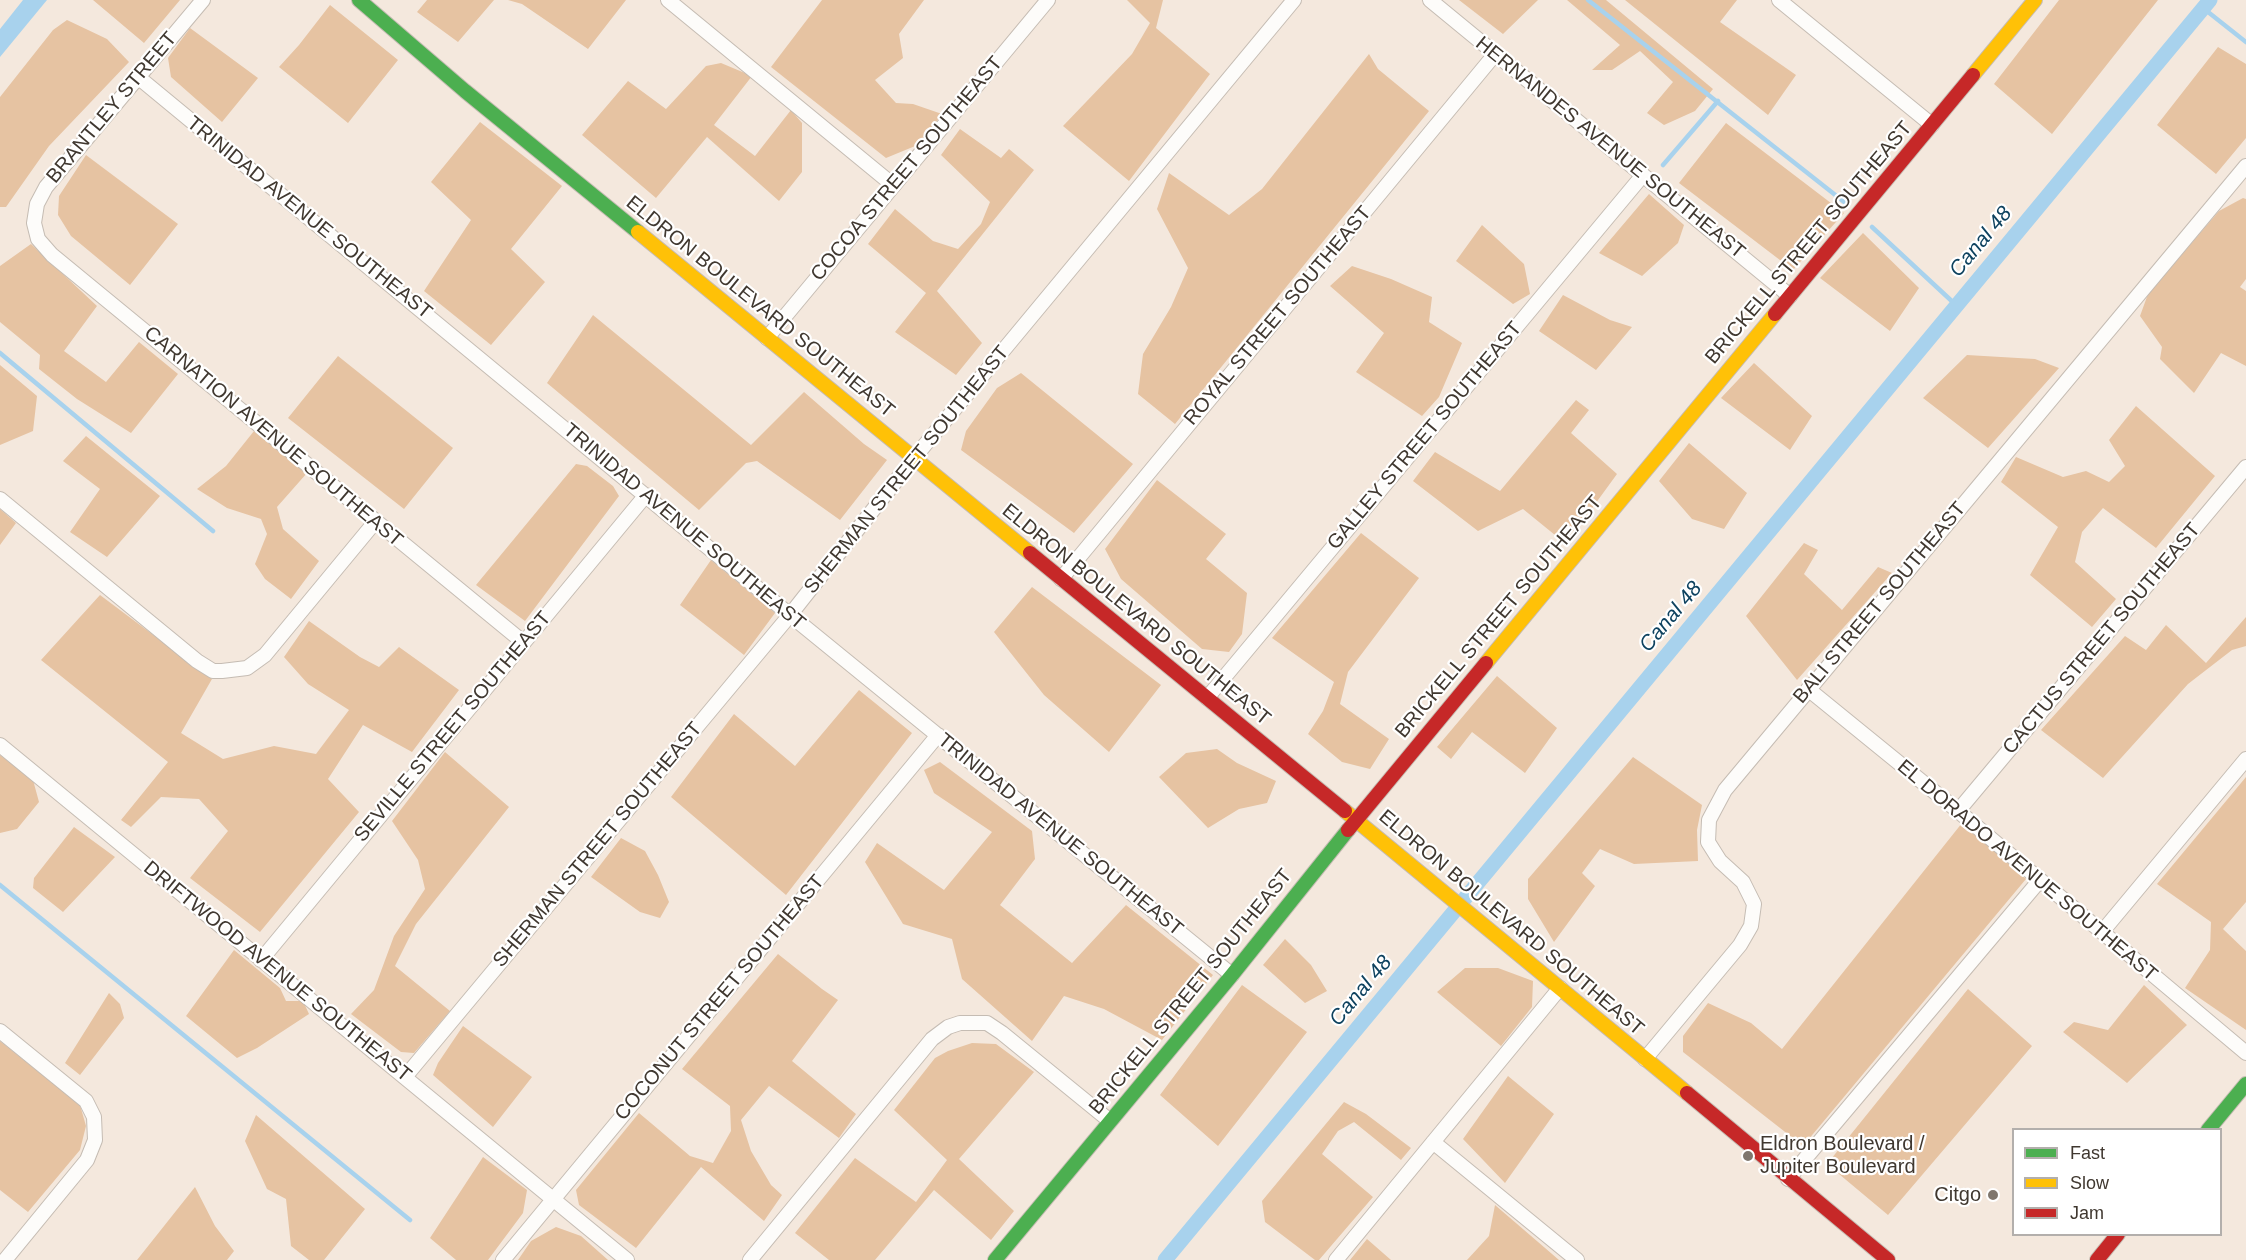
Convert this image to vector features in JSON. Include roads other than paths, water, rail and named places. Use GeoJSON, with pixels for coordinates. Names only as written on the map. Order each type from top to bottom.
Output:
{"type":"FeatureCollection","features":[{"type":"Feature","properties":{"kind":"street","name":"BRANTLEY STREET"},"geometry":{"type":"LineString","coordinates":[[34,223],[37,204],[46,187],[203,0]]}},
{"type":"Feature","properties":{"kind":"street","name":"ELDRON BOULEVARD SOUTHEAST"},"geometry":{"type":"LineString","coordinates":[[358,0],[465,91],[1485,925],[1888,1260]]}},
{"type":"Feature","properties":{"kind":"street"},"geometry":{"type":"LineString","coordinates":[[668,0],[893,185]]}},
{"type":"Feature","properties":{"kind":"street","name":"COCOA STREET SOUTHEAST"},"geometry":{"type":"LineString","coordinates":[[767,338],[1048,0]]}},
{"type":"Feature","properties":{"kind":"street","name":"SHERMAN STREET SOUTHEAST"},"geometry":{"type":"LineString","coordinates":[[405,1077],[790,615],[914,458],[1294,0]]}},
{"type":"Feature","properties":{"kind":"street","name":"HERNANDES AVENUE SOUTHEAST"},"geometry":{"type":"LineString","coordinates":[[1430,0],[1791,296]]}},
{"type":"Feature","properties":{"kind":"street"},"geometry":{"type":"LineString","coordinates":[[1779,0],[1932,125]]}},
{"type":"Feature","properties":{"kind":"street","name":"BRICKELL STREET SOUTHEAST"},"geometry":{"type":"LineString","coordinates":[[995,1260],[2035,0]]}},
{"type":"Feature","properties":{"kind":"street","name":"ROYAL STREET SOUTHEAST"},"geometry":{"type":"LineString","coordinates":[[1061,579],[1496,53]]}},
{"type":"Feature","properties":{"kind":"street","name":"TRINIDAD AVENUE SOUTHEAST"},"geometry":{"type":"LineString","coordinates":[[138,77],[790,615],[1232,975]]}},
{"type":"Feature","properties":{"kind":"street","name":"BALI STREET SOUTHEAST"},"geometry":{"type":"LineString","coordinates":[[1645,1059],[1740,945],[1751,926],[1754,904],[1743,882],[1720,861],[1708,842],[1709,819],[1725,790],[2244,172]]}},
{"type":"Feature","properties":{"kind":"street","name":"GALLEY STREET SOUTHEAST"},"geometry":{"type":"LineString","coordinates":[[1207,698],[1643,175]]}},
{"type":"Feature","properties":{"kind":"street","name":"CARNATION AVENUE SOUTHEAST"},"geometry":{"type":"LineString","coordinates":[[34,223],[38,239],[52,255],[523,642]]}},
{"type":"Feature","properties":{"kind":"street","name":"CACTUS STREET SOUTHEAST"},"geometry":{"type":"LineString","coordinates":[[1958,812],[2246,467]]}},
{"type":"Feature","properties":{"kind":"street","name":"SEVILLE STREET SOUTHEAST"},"geometry":{"type":"LineString","coordinates":[[261,960],[646,495]]}},
{"type":"Feature","properties":{"kind":"street"},"geometry":{"type":"LineString","coordinates":[[0,499],[197,661],[213,670],[222,671],[247,668],[265,655],[375,522]]}},
{"type":"Feature","properties":{"kind":"street","name":"EL DORADO AVENUE SOUTHEAST"},"geometry":{"type":"LineString","coordinates":[[1808,689],[2246,1053]]}},
{"type":"Feature","properties":{"kind":"street","name":"COCONUT STREET SOUTHEAST"},"geometry":{"type":"LineString","coordinates":[[503,1260],[938,735]]}},
{"type":"Feature","properties":{"kind":"street","name":"DRIFTWOOD AVENUE SOUTHEAST"},"geometry":{"type":"LineString","coordinates":[[0,745],[627,1260]]}},
{"type":"Feature","properties":{"kind":"street"},"geometry":{"type":"LineString","coordinates":[[2102,932],[2246,759]]}},
{"type":"Feature","properties":{"kind":"street"},"geometry":{"type":"LineString","coordinates":[[1788,1179],[2040,880]]}},
{"type":"Feature","properties":{"kind":"street"},"geometry":{"type":"LineString","coordinates":[[1336,1260],[1560,988]]}},
{"type":"Feature","properties":{"kind":"street"},"geometry":{"type":"LineString","coordinates":[[750,1260],[932,1039],[948,1027],[962,1022],[987,1023],[1110,1121]]}},
{"type":"Feature","properties":{"kind":"street"},"geometry":{"type":"LineString","coordinates":[[0,1031],[86,1101],[94,1117],[95,1140],[87,1160],[5,1260]]}},
{"type":"Feature","properties":{"kind":"street"},"geometry":{"type":"LineString","coordinates":[[2210,1128],[2246,1084]]}},
{"type":"Feature","properties":{"kind":"street"},"geometry":{"type":"LineString","coordinates":[[1433,1142],[1576,1260]]}},
{"type":"Feature","properties":{"kind":"street"},"geometry":{"type":"LineString","coordinates":[[2097,1260],[2116,1236]]}},
{"type":"Feature","properties":{"kind":"water"},"geometry":{"type":"Polygon","coordinates":[[[23,0],[47,0],[0,57],[0,29],[23,0]]]}},
{"type":"Feature","properties":{"kind":"waterway"},"geometry":{"type":"LineString","coordinates":[[1588,0],[1848,205]]}},
{"type":"Feature","properties":{"kind":"waterway","name":"Canal 48"},"geometry":{"type":"LineString","coordinates":[[1165,1260],[2210,0]]}},
{"type":"Feature","properties":{"kind":"waterway"},"geometry":{"type":"LineString","coordinates":[[2203,8],[2246,42]]}},
{"type":"Feature","properties":{"kind":"waterway"},"geometry":{"type":"LineString","coordinates":[[1663,165],[1718,101]]}},
{"type":"Feature","properties":{"kind":"waterway"},"geometry":{"type":"LineString","coordinates":[[1872,227],[1956,305]]}},
{"type":"Feature","properties":{"kind":"waterway"},"geometry":{"type":"LineString","coordinates":[[0,353],[213,531]]}},
{"type":"Feature","properties":{"kind":"waterway"},"geometry":{"type":"LineString","coordinates":[[0,885],[410,1220]]}},
{"type":"Feature","properties":{"kind":"place","name":"Eldron Boulevard / Jupiter Boulevard"},"geometry":{"type":"Point","coordinates":[1748,1156]}},
{"type":"Feature","properties":{"kind":"place","name":"Citgo"},"geometry":{"type":"Point","coordinates":[1993,1195]}}]}
